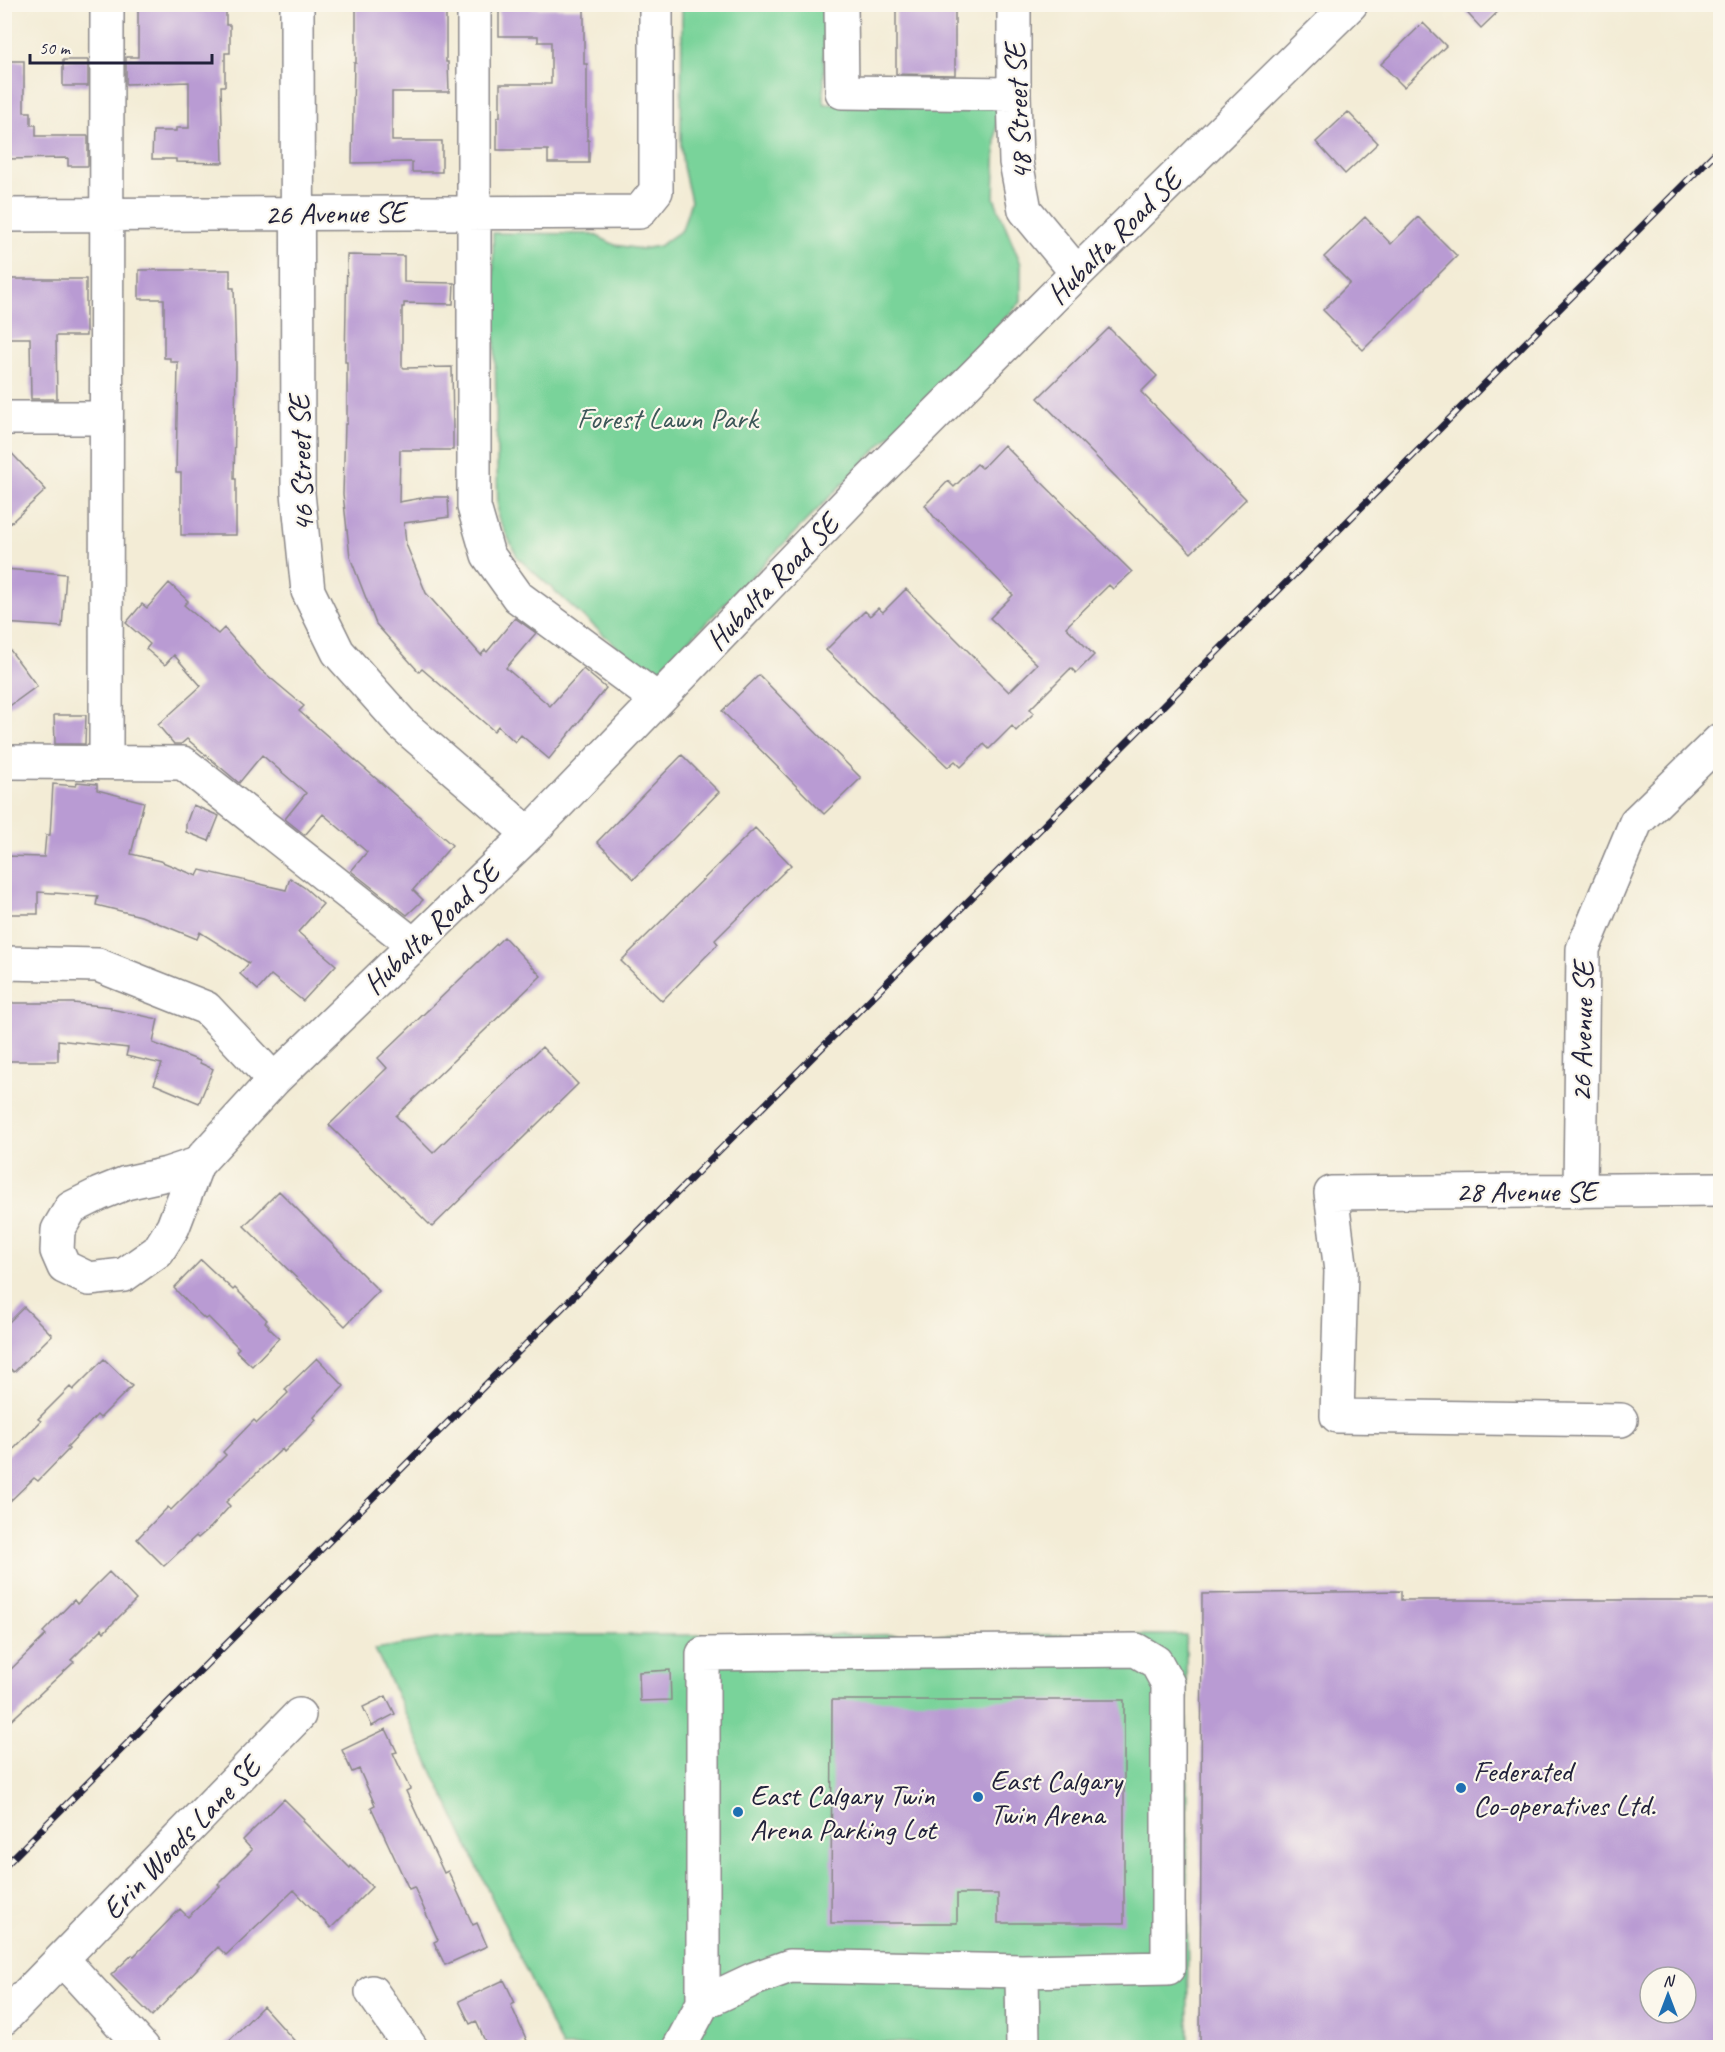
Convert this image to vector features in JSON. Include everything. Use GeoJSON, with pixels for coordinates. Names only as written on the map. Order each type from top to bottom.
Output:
{"type":"FeatureCollection","features":[{"type":"Feature","properties":{"kind":"street"},"geometry":{"type":"LineString","coordinates":[[106,4],[106,762]]}},
{"type":"Feature","properties":{"kind":"street","name":"46 Street SE"},"geometry":{"type":"LineString","coordinates":[[297,4],[298,493],[308,591],[338,652],[403,725],[529,834]]}},
{"type":"Feature","properties":{"kind":"street"},"geometry":{"type":"LineString","coordinates":[[474,4],[474,507],[488,555],[518,597],[658,700]]}},
{"type":"Feature","properties":{"kind":"street","name":"26 Avenue SE"},"geometry":{"type":"LineString","coordinates":[[4,215],[639,212],[656,191],[656,4]]}},
{"type":"Feature","properties":{"kind":"street"},"geometry":{"type":"LineString","coordinates":[[842,4],[842,92],[1014,94]]}},
{"type":"Feature","properties":{"kind":"street","name":"48 Street SE"},"geometry":{"type":"LineString","coordinates":[[1014,4],[1017,162],[1025,210],[1077,273]]}},
{"type":"Feature","properties":{"kind":"street","name":"Hubalta Road SE"},"geometry":{"type":"LineString","coordinates":[[197,1164],[273,1080],[529,834],[859,491],[1351,4]]}},
{"type":"Feature","properties":{"kind":"street"},"geometry":{"type":"LineString","coordinates":[[4,418],[106,418]]}},
{"type":"Feature","properties":{"kind":"street","name":"26 Avenue SE"},"geometry":{"type":"LineString","coordinates":[[1580,1191],[1583,949],[1636,822],[1720,740]]}},
{"type":"Feature","properties":{"kind":"street"},"geometry":{"type":"LineString","coordinates":[[4,762],[183,763],[414,945]]}},
{"type":"Feature","properties":{"kind":"street"},"geometry":{"type":"LineString","coordinates":[[4,963],[98,964],[206,1008],[273,1080]]}},
{"type":"Feature","properties":{"kind":"street","name":"28 Avenue SE"},"geometry":{"type":"LineString","coordinates":[[1621,1420],[1337,1416],[1341,1271],[1331,1193],[1720,1189]]}},
{"type":"Feature","properties":{"kind":"street"},"geometry":{"type":"LineString","coordinates":[[679,2048],[703,2003],[703,1654],[1136,1650],[1156,1662],[1168,1684],[1168,1968],[1022,1971],[790,1966],[754,1979],[703,2003]]}},
{"type":"Feature","properties":{"kind":"street","name":"Erin Woods Lane SE"},"geometry":{"type":"LineString","coordinates":[[4,2018],[63,1960],[299,1715]]}},
{"type":"Feature","properties":{"kind":"street"},"geometry":{"type":"LineString","coordinates":[[63,1960],[143,2048]]}},
{"type":"Feature","properties":{"kind":"street"},"geometry":{"type":"LineString","coordinates":[[1022,1971],[1023,2048]]}},
{"type":"Feature","properties":{"kind":"street"},"geometry":{"type":"LineString","coordinates":[[372,1992],[411,2048]]}},
{"type":"Feature","properties":{"kind":"green space","name":"Forest Lawn Park"},"geometry":{"type":"Polygon","coordinates":[[[682,5],[824,5],[824,104],[997,107],[994,198],[1021,264],[1021,302],[652,678],[518,558],[498,517],[493,233],[593,234],[615,245],[641,249],[659,246],[682,230],[691,201],[681,147],[682,5]]]}},
{"type":"Feature","properties":{"kind":"green space"},"geometry":{"type":"Polygon","coordinates":[[[484,1635],[1186,1635],[1188,2047],[947,2048],[917,2044],[871,2043],[825,2048],[562,2047],[375,1649],[436,1639],[484,1635]]]}},
{"type":"Feature","properties":{"kind":"building"},"geometry":{"type":"Polygon","coordinates":[[[138,4],[226,4],[226,25],[230,25],[230,53],[225,53],[225,86],[221,86],[223,163],[152,159],[153,131],[176,131],[176,128],[189,128],[189,82],[126,84],[126,57],[138,57],[138,4]]]}},
{"type":"Feature","properties":{"kind":"building"},"geometry":{"type":"Polygon","coordinates":[[[896,4],[955,4],[955,75],[896,74],[896,4]]]}},
{"type":"Feature","properties":{"kind":"building"},"geometry":{"type":"Polygon","coordinates":[[[1459,4],[1506,4],[1481,28],[1459,4]]]}},
{"type":"Feature","properties":{"kind":"building"},"geometry":{"type":"Polygon","coordinates":[[[356,8],[446,9],[446,62],[448,62],[449,92],[392,92],[392,141],[442,141],[442,172],[412,172],[412,162],[352,163],[356,8]]]}},
{"type":"Feature","properties":{"kind":"building"},"geometry":{"type":"Polygon","coordinates":[[[499,8],[584,8],[584,64],[587,64],[589,163],[548,163],[548,150],[497,150],[500,84],[551,84],[551,42],[538,42],[538,36],[499,36],[499,8]]]}},
{"type":"Feature","properties":{"kind":"building"},"geometry":{"type":"Polygon","coordinates":[[[1423,23],[1446,46],[1404,87],[1381,64],[1423,23]]]}},
{"type":"Feature","properties":{"kind":"building"},"geometry":{"type":"Polygon","coordinates":[[[63,60],[88,60],[88,86],[63,86],[63,60]]]}},
{"type":"Feature","properties":{"kind":"building"},"geometry":{"type":"Polygon","coordinates":[[[4,61],[24,61],[24,112],[31,112],[31,125],[36,125],[36,136],[88,136],[88,166],[68,166],[68,158],[4,159],[4,61]]]}},
{"type":"Feature","properties":{"kind":"building"},"geometry":{"type":"Polygon","coordinates":[[[1348,112],[1378,143],[1345,174],[1316,142],[1348,112]]]}},
{"type":"Feature","properties":{"kind":"building"},"geometry":{"type":"Polygon","coordinates":[[[1365,217],[1391,244],[1418,217],[1457,256],[1363,350],[1323,310],[1350,283],[1324,257],[1365,217]]]}},
{"type":"Feature","properties":{"kind":"building"},"geometry":{"type":"Polygon","coordinates":[[[347,255],[404,256],[404,282],[454,283],[453,304],[404,303],[402,307],[402,366],[404,368],[452,367],[453,450],[400,450],[399,502],[427,497],[448,497],[449,517],[404,523],[406,544],[426,593],[481,655],[485,650],[487,652],[515,618],[536,633],[506,668],[550,706],[583,669],[606,688],[549,759],[521,735],[515,742],[498,726],[494,731],[422,669],[419,672],[376,624],[350,557],[343,494],[345,424],[347,424],[347,362],[345,362],[347,255]]]}},
{"type":"Feature","properties":{"kind":"building"},"geometry":{"type":"Polygon","coordinates":[[[139,270],[230,270],[230,288],[234,288],[236,366],[234,479],[236,479],[236,535],[181,535],[181,473],[176,473],[178,362],[170,362],[170,358],[164,358],[164,299],[139,299],[139,270]]]}},
{"type":"Feature","properties":{"kind":"building"},"geometry":{"type":"Polygon","coordinates":[[[4,279],[86,279],[86,336],[56,336],[57,399],[31,399],[30,338],[4,338],[4,279]]]}},
{"type":"Feature","properties":{"kind":"building"},"geometry":{"type":"Polygon","coordinates":[[[1109,328],[1157,376],[1141,392],[1246,499],[1191,553],[1038,398],[1109,328]]]}},
{"type":"Feature","properties":{"kind":"building"},"geometry":{"type":"Polygon","coordinates":[[[4,445],[46,490],[4,529],[4,445]]]}},
{"type":"Feature","properties":{"kind":"building"},"geometry":{"type":"Polygon","coordinates":[[[1004,445],[1132,572],[1113,589],[1109,585],[1066,627],[1094,655],[1076,673],[1071,668],[1030,709],[1034,713],[1016,731],[1012,726],[989,749],[984,744],[961,767],[955,761],[948,767],[826,650],[865,611],[870,616],[878,608],[883,612],[906,589],[1009,692],[1037,664],[990,618],[1013,595],[934,517],[925,505],[948,481],[954,487],[977,464],[982,468],[1004,445]]]}},
{"type":"Feature","properties":{"kind":"building"},"geometry":{"type":"Polygon","coordinates":[[[4,569],[66,574],[62,627],[4,623],[4,569]]]}},
{"type":"Feature","properties":{"kind":"building"},"geometry":{"type":"Polygon","coordinates":[[[169,583],[188,601],[184,605],[218,634],[224,628],[261,670],[304,706],[299,711],[452,845],[413,890],[423,900],[407,915],[351,871],[367,852],[323,814],[305,835],[285,819],[306,793],[262,755],[239,783],[187,739],[181,744],[174,744],[158,725],[201,686],[174,655],[165,665],[146,649],[150,644],[126,623],[142,604],[147,608],[169,583]]]}},
{"type":"Feature","properties":{"kind":"building"},"geometry":{"type":"Polygon","coordinates":[[[4,642],[37,686],[4,710],[4,642]]]}},
{"type":"Feature","properties":{"kind":"building"},"geometry":{"type":"Polygon","coordinates":[[[759,675],[861,778],[824,814],[722,711],[759,675]]]}},
{"type":"Feature","properties":{"kind":"building"},"geometry":{"type":"Polygon","coordinates":[[[54,715],[86,715],[85,744],[55,744],[54,715]]]}},
{"type":"Feature","properties":{"kind":"building"},"geometry":{"type":"Polygon","coordinates":[[[682,755],[719,792],[634,879],[597,842],[682,755]]]}},
{"type":"Feature","properties":{"kind":"building"},"geometry":{"type":"Polygon","coordinates":[[[77,782],[97,784],[97,790],[144,802],[131,854],[160,861],[197,876],[200,870],[286,890],[290,878],[305,888],[323,904],[298,932],[336,965],[303,1001],[271,975],[258,990],[240,974],[249,963],[200,932],[197,939],[141,916],[96,905],[98,896],[38,892],[38,914],[4,914],[4,856],[44,857],[46,835],[50,835],[53,784],[76,786],[77,782]]]}},
{"type":"Feature","properties":{"kind":"building"},"geometry":{"type":"Polygon","coordinates":[[[193,805],[219,816],[209,841],[186,832],[186,824],[193,805]]]}},
{"type":"Feature","properties":{"kind":"building"},"geometry":{"type":"Polygon","coordinates":[[[755,828],[791,865],[715,940],[718,944],[662,1001],[621,961],[755,828]]]}},
{"type":"Feature","properties":{"kind":"building"},"geometry":{"type":"Polygon","coordinates":[[[504,937],[541,976],[396,1116],[433,1153],[542,1047],[578,1084],[432,1227],[329,1125],[387,1068],[378,1058],[504,937]]]}},
{"type":"Feature","properties":{"kind":"building"},"geometry":{"type":"Polygon","coordinates":[[[9,1003],[73,1003],[111,1007],[111,1009],[158,1019],[153,1043],[200,1061],[213,1069],[199,1103],[154,1084],[162,1064],[126,1056],[128,1048],[58,1040],[58,1061],[9,1061],[9,1003]]]}},
{"type":"Feature","properties":{"kind":"building"},"geometry":{"type":"Polygon","coordinates":[[[279,1191],[379,1291],[345,1326],[244,1226],[279,1191]]]}},
{"type":"Feature","properties":{"kind":"building"},"geometry":{"type":"Polygon","coordinates":[[[201,1260],[233,1290],[235,1288],[267,1320],[265,1322],[268,1327],[279,1338],[252,1366],[236,1351],[239,1348],[208,1317],[205,1319],[174,1288],[201,1260]]]}},
{"type":"Feature","properties":{"kind":"building"},"geometry":{"type":"Polygon","coordinates":[[[24,1307],[52,1335],[14,1372],[4,1363],[4,1327],[24,1307]]]}},
{"type":"Feature","properties":{"kind":"building"},"geometry":{"type":"Polygon","coordinates":[[[317,1358],[344,1386],[314,1417],[316,1420],[284,1452],[282,1449],[226,1502],[230,1506],[211,1527],[198,1538],[196,1536],[164,1566],[137,1539],[168,1507],[171,1510],[226,1455],[223,1452],[254,1420],[257,1423],[288,1393],[285,1389],[317,1358]]]}},
{"type":"Feature","properties":{"kind":"building"},"geometry":{"type":"Polygon","coordinates":[[[104,1359],[132,1386],[100,1418],[97,1415],[38,1481],[34,1478],[4,1507],[4,1459],[41,1421],[38,1419],[70,1387],[73,1390],[104,1359]]]}},
{"type":"Feature","properties":{"kind":"building"},"geometry":{"type":"Polygon","coordinates":[[[109,1572],[136,1600],[104,1632],[102,1629],[71,1660],[74,1662],[4,1727],[4,1676],[46,1635],[43,1632],[74,1600],[77,1604],[109,1572]]]}},
{"type":"Feature","properties":{"kind":"building","name":"Federated Co-operatives Ltd."},"geometry":{"type":"Polygon","coordinates":[[[1401,1591],[1401,1600],[1720,1600],[1720,2048],[1200,2048],[1202,1594],[1401,1591]]]}},
{"type":"Feature","properties":{"kind":"building"},"geometry":{"type":"Polygon","coordinates":[[[670,1670],[671,1700],[640,1701],[639,1672],[670,1670]]]}},
{"type":"Feature","properties":{"kind":"building"},"geometry":{"type":"Polygon","coordinates":[[[386,1696],[395,1714],[372,1726],[363,1707],[386,1696]]]}},
{"type":"Feature","properties":{"kind":"building","name":"East Calgary Twin Arena"},"geometry":{"type":"Polygon","coordinates":[[[832,1700],[1124,1700],[1124,1923],[998,1923],[998,1894],[957,1894],[957,1923],[831,1923],[832,1700]]]}},
{"type":"Feature","properties":{"kind":"building"},"geometry":{"type":"Polygon","coordinates":[[[386,1729],[397,1752],[393,1753],[410,1789],[406,1791],[444,1873],[448,1871],[473,1925],[477,1923],[487,1946],[445,1965],[434,1942],[438,1940],[414,1887],[409,1889],[371,1807],[375,1805],[359,1769],[352,1772],[342,1750],[386,1729]]]}},
{"type":"Feature","properties":{"kind":"building"},"geometry":{"type":"Polygon","coordinates":[[[284,1799],[350,1868],[351,1866],[372,1887],[331,1928],[294,1890],[226,1955],[218,1947],[152,2016],[111,1975],[132,1955],[134,1956],[180,1909],[188,1917],[220,1886],[218,1884],[252,1850],[243,1840],[284,1799]]]}},
{"type":"Feature","properties":{"kind":"building"},"geometry":{"type":"Polygon","coordinates":[[[504,1980],[515,2003],[511,2005],[527,2041],[514,2048],[488,2048],[476,2021],[470,2024],[459,2001],[504,1980]]]}},
{"type":"Feature","properties":{"kind":"building"},"geometry":{"type":"Polygon","coordinates":[[[263,2006],[301,2048],[222,2048],[263,2006]]]}},
{"type":"Feature","properties":{"kind":"railway"},"geometry":{"type":"LineString","coordinates":[[4,1867],[1720,148]]}},
{"type":"Feature","properties":{"kind":"place","name":"Federated Co-operatives Ltd."},"geometry":{"type":"Point","coordinates":[1461,1788]}},
{"type":"Feature","properties":{"kind":"place","name":"East Calgary Twin Arena"},"geometry":{"type":"Point","coordinates":[978,1797]}},
{"type":"Feature","properties":{"kind":"place","name":"East Calgary Twin Arena Parking Lot"},"geometry":{"type":"Point","coordinates":[738,1812]}}]}
